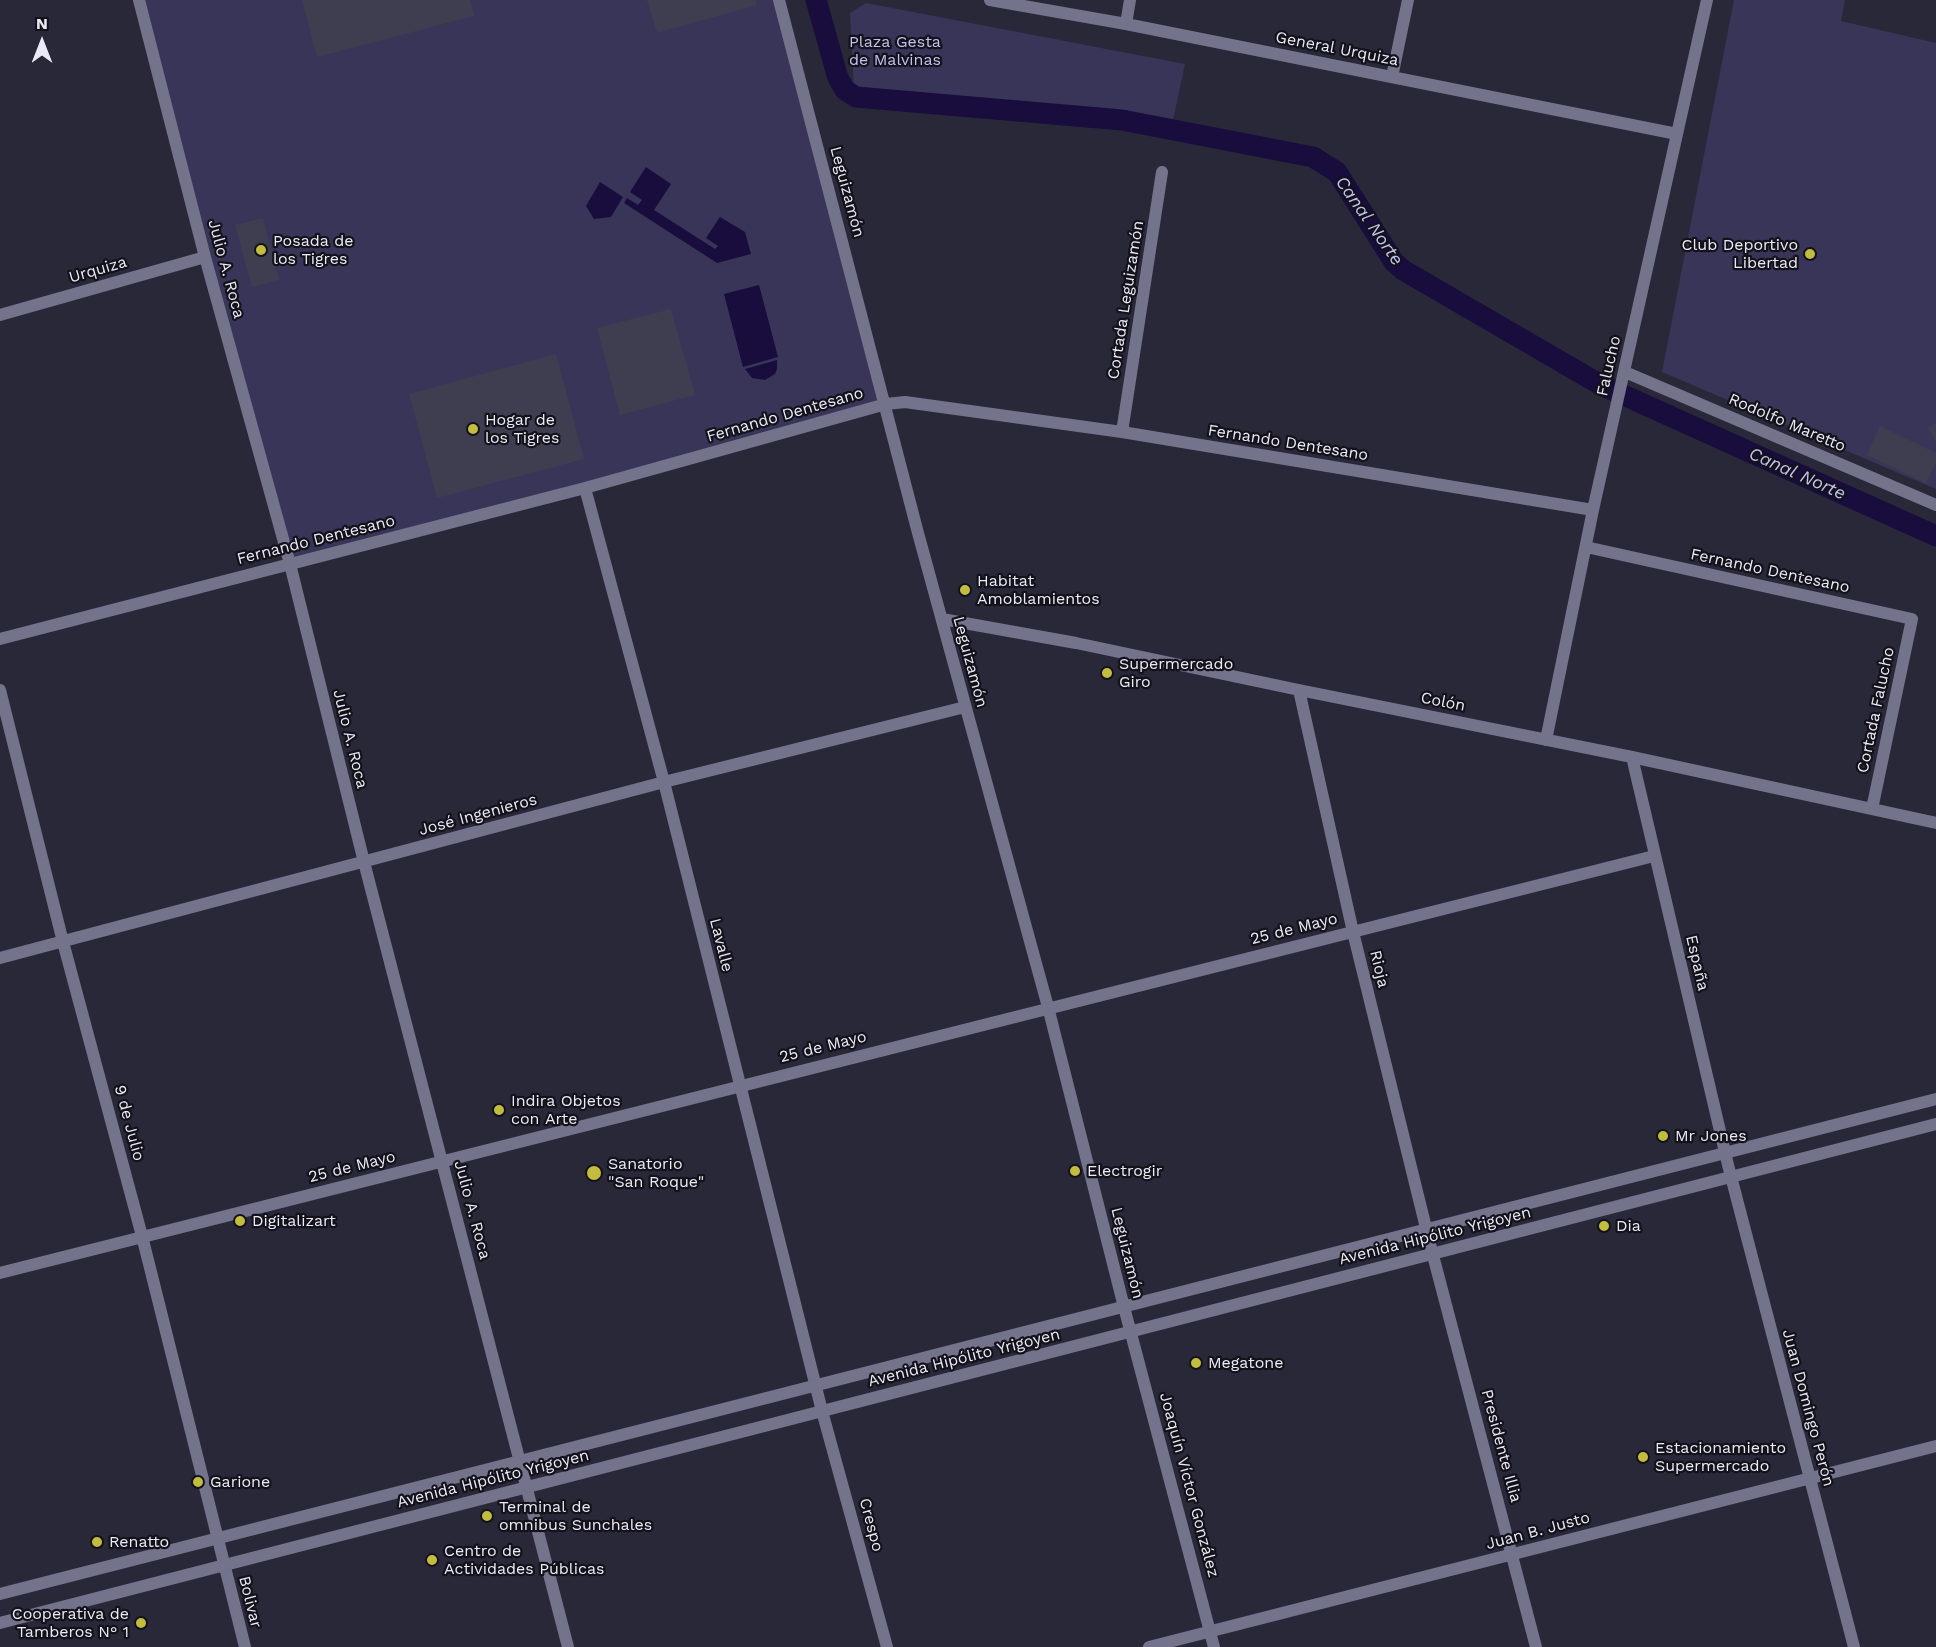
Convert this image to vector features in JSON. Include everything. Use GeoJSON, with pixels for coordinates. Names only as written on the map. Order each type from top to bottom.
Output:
{"type":"FeatureCollection","features":[{"type":"Feature","properties":{"kind":"street","name":"Julio A. Roca"},"geometry":{"type":"LineString","coordinates":[[139,0],[205,258],[290,564],[364,862],[568,1647]]}},
{"type":"Feature","properties":{"kind":"street","name":"Leguizamón"},"geometry":{"type":"LineString","coordinates":[[779,0],[965,707],[1048,1007],[1131,1332]]}},
{"type":"Feature","properties":{"kind":"street","name":"General Urquiza"},"geometry":{"type":"LineString","coordinates":[[990,0],[1126,24],[1677,134]]}},
{"type":"Feature","properties":{"kind":"street"},"geometry":{"type":"LineString","coordinates":[[1126,24],[1130,0]]}},
{"type":"Feature","properties":{"kind":"street"},"geometry":{"type":"LineString","coordinates":[[1392,77],[1408,0]]}},
{"type":"Feature","properties":{"kind":"street","name":"Falucho"},"geometry":{"type":"LineString","coordinates":[[1546,740],[1593,510],[1707,0]]}},
{"type":"Feature","properties":{"kind":"street","name":"Cortada Leguizamón"},"geometry":{"type":"LineString","coordinates":[[1122,432],[1161,172]]}},
{"type":"Feature","properties":{"kind":"street","name":"Urquiza"},"geometry":{"type":"LineString","coordinates":[[0,315],[205,258]]}},
{"type":"Feature","properties":{"kind":"street","name":"Rodolfo Maretto"},"geometry":{"type":"LineString","coordinates":[[1625,372],[1936,505]]}},
{"type":"Feature","properties":{"kind":"street","name":"Fernando Dentesano"},"geometry":{"type":"LineString","coordinates":[[0,639],[585,488],[886,404],[905,402],[1122,432],[1593,510]]}},
{"type":"Feature","properties":{"kind":"street","name":"Lavalle"},"geometry":{"type":"LineString","coordinates":[[585,488],[664,782],[822,1411]]}},
{"type":"Feature","properties":{"kind":"street","name":"Fernando Dentesano"},"geometry":{"type":"LineString","coordinates":[[1586,547],[1912,619]]}},
{"type":"Feature","properties":{"kind":"street","name":"Colón"},"geometry":{"type":"LineString","coordinates":[[942,619],[1076,643],[1936,822]]}},
{"type":"Feature","properties":{"kind":"street","name":"Cortada Falucho"},"geometry":{"type":"LineString","coordinates":[[1872,809],[1912,619]]}},
{"type":"Feature","properties":{"kind":"street","name":"9 de Julio"},"geometry":{"type":"LineString","coordinates":[[0,690],[63,942],[142,1236],[224,1564]]}},
{"type":"Feature","properties":{"kind":"street","name":"Rioja"},"geometry":{"type":"LineString","coordinates":[[1299,690],[1353,932],[1432,1254]]}},
{"type":"Feature","properties":{"kind":"street","name":"José Ingenieros"},"geometry":{"type":"LineString","coordinates":[[0,958],[664,782],[965,707]]}},
{"type":"Feature","properties":{"kind":"street","name":"España"},"geometry":{"type":"LineString","coordinates":[[1632,757],[1731,1177]]}},
{"type":"Feature","properties":{"kind":"street","name":"25 de Mayo"},"geometry":{"type":"LineString","coordinates":[[0,1273],[1654,856]]}},
{"type":"Feature","properties":{"kind":"street","name":"Avenida Hipólito Yrigoyen"},"geometry":{"type":"LineString","coordinates":[[0,1594],[1936,1099]]}},
{"type":"Feature","properties":{"kind":"street","name":"Avenida Hipólito Yrigoyen"},"geometry":{"type":"LineString","coordinates":[[0,1623],[1936,1124]]}},
{"type":"Feature","properties":{"kind":"street","name":"Juan Domingo Perón"},"geometry":{"type":"LineString","coordinates":[[1731,1177],[1854,1647]]}},
{"type":"Feature","properties":{"kind":"street","name":"Presidente Illia"},"geometry":{"type":"LineString","coordinates":[[1432,1254],[1536,1647]]}},
{"type":"Feature","properties":{"kind":"street","name":"Joaquín Víctor González"},"geometry":{"type":"LineString","coordinates":[[1131,1332],[1214,1647]]}},
{"type":"Feature","properties":{"kind":"street","name":"Crespo"},"geometry":{"type":"LineString","coordinates":[[822,1411],[887,1647]]}},
{"type":"Feature","properties":{"kind":"street","name":"Juan B. Justo"},"geometry":{"type":"LineString","coordinates":[[1149,1647],[1936,1446]]}},
{"type":"Feature","properties":{"kind":"street","name":"Bolivar"},"geometry":{"type":"LineString","coordinates":[[224,1564],[245,1647]]}},
{"type":"Feature","properties":{"kind":"green space"},"geometry":{"type":"Polygon","coordinates":[[[139,0],[779,0],[886,404],[290,564],[139,0]]]}},
{"type":"Feature","properties":{"kind":"green space","name":"Club Deportivo Libertad"},"geometry":{"type":"Polygon","coordinates":[[[1734,0],[1845,0],[1841,21],[1936,43],[1936,489],[1662,372],[1734,0]]]}},
{"type":"Feature","properties":{"kind":"green space","name":"Plaza Gesta de Malvinas"},"geometry":{"type":"Polygon","coordinates":[[[866,3],[1185,64],[1173,120],[854,91],[850,13],[866,3]]]}},
{"type":"Feature","properties":{"kind":"shaded area"},"geometry":{"type":"Polygon","coordinates":[[[646,167],[671,184],[654,210],[715,249],[718,246],[706,238],[720,217],[745,232],[751,254],[717,263],[624,203],[627,198],[638,205],[642,200],[630,192],[646,167]]]}},
{"type":"Feature","properties":{"kind":"shaded area"},"geometry":{"type":"Polygon","coordinates":[[[600,182],[623,197],[611,217],[594,219],[586,206],[600,182]]]}},
{"type":"Feature","properties":{"kind":"shaded area"},"geometry":{"type":"Polygon","coordinates":[[[759,285],[778,357],[743,367],[724,294],[759,285]]]}},
{"type":"Feature","properties":{"kind":"shaded area"},"geometry":{"type":"Polygon","coordinates":[[[777,360],[775,374],[765,380],[752,378],[745,369],[777,360]]]}},
{"type":"Feature","properties":{"kind":"building"},"geometry":{"type":"Polygon","coordinates":[[[302,0],[470,0],[474,16],[317,57],[302,0]]]}},
{"type":"Feature","properties":{"kind":"building"},"geometry":{"type":"Polygon","coordinates":[[[647,0],[755,0],[757,5],[657,33],[647,0]]]}},
{"type":"Feature","properties":{"kind":"building"},"geometry":{"type":"Polygon","coordinates":[[[263,218],[279,280],[252,287],[235,225],[263,218]]]}},
{"type":"Feature","properties":{"kind":"building"},"geometry":{"type":"Polygon","coordinates":[[[671,309],[695,395],[620,415],[597,328],[671,309]]]}},
{"type":"Feature","properties":{"kind":"building"},"geometry":{"type":"Polygon","coordinates":[[[556,354],[584,459],[437,498],[409,394],[556,354]]]}},
{"type":"Feature","properties":{"kind":"building"},"geometry":{"type":"Polygon","coordinates":[[[1936,423],[1936,442],[1928,428],[1936,423]]]}},
{"type":"Feature","properties":{"kind":"building"},"geometry":{"type":"Polygon","coordinates":[[[1880,426],[1936,453],[1936,462],[1926,483],[1867,455],[1880,426]]]}},
{"type":"Feature","properties":{"kind":"waterway","name":"Canal Norte"},"geometry":{"type":"LineString","coordinates":[[816,0],[838,78],[845,90],[856,97],[1122,120],[1313,157],[1337,172],[1394,262],[1403,270],[1601,385],[1936,536]]}},
{"type":"Feature","properties":{"kind":"place","name":"Posada de los Tigres"},"geometry":{"type":"Point","coordinates":[261,250]}},
{"type":"Feature","properties":{"kind":"place","name":"Club Deportivo Libertad"},"geometry":{"type":"Point","coordinates":[1810,254]}},
{"type":"Feature","properties":{"kind":"place","name":"Hogar de los Tigres"},"geometry":{"type":"Point","coordinates":[473,429]}},
{"type":"Feature","properties":{"kind":"place","name":"Habitat Amoblamientos"},"geometry":{"type":"Point","coordinates":[965,590]}},
{"type":"Feature","properties":{"kind":"place","name":"Supermercado Giro"},"geometry":{"type":"Point","coordinates":[1107,673]}},
{"type":"Feature","properties":{"kind":"place","name":"Indira Objetos con Arte"},"geometry":{"type":"Point","coordinates":[499,1110]}},
{"type":"Feature","properties":{"kind":"place","name":"Mr Jones"},"geometry":{"type":"Point","coordinates":[1663,1136]}},
{"type":"Feature","properties":{"kind":"place","name":"Electrogir"},"geometry":{"type":"Point","coordinates":[1075,1171]}},
{"type":"Feature","properties":{"kind":"place","name":"Sanatorio \"San Roque\""},"geometry":{"type":"Point","coordinates":[594,1173]}},
{"type":"Feature","properties":{"kind":"place","name":"Digitalizart"},"geometry":{"type":"Point","coordinates":[240,1221]}},
{"type":"Feature","properties":{"kind":"place","name":"Dia"},"geometry":{"type":"Point","coordinates":[1604,1226]}},
{"type":"Feature","properties":{"kind":"place","name":"Megatone"},"geometry":{"type":"Point","coordinates":[1196,1363]}},
{"type":"Feature","properties":{"kind":"place","name":"Estacionamiento Supermercado"},"geometry":{"type":"Point","coordinates":[1643,1457]}},
{"type":"Feature","properties":{"kind":"place","name":"Garione"},"geometry":{"type":"Point","coordinates":[198,1482]}},
{"type":"Feature","properties":{"kind":"place","name":"Terminal de omnibus Sunchales"},"geometry":{"type":"Point","coordinates":[487,1516]}},
{"type":"Feature","properties":{"kind":"place","name":"Renatto"},"geometry":{"type":"Point","coordinates":[97,1542]}},
{"type":"Feature","properties":{"kind":"place","name":"Centro de Actividades Públicas"},"geometry":{"type":"Point","coordinates":[432,1560]}},
{"type":"Feature","properties":{"kind":"place","name":"Cooperativa de Tamberos N° 1"},"geometry":{"type":"Point","coordinates":[141,1623]}}]}
